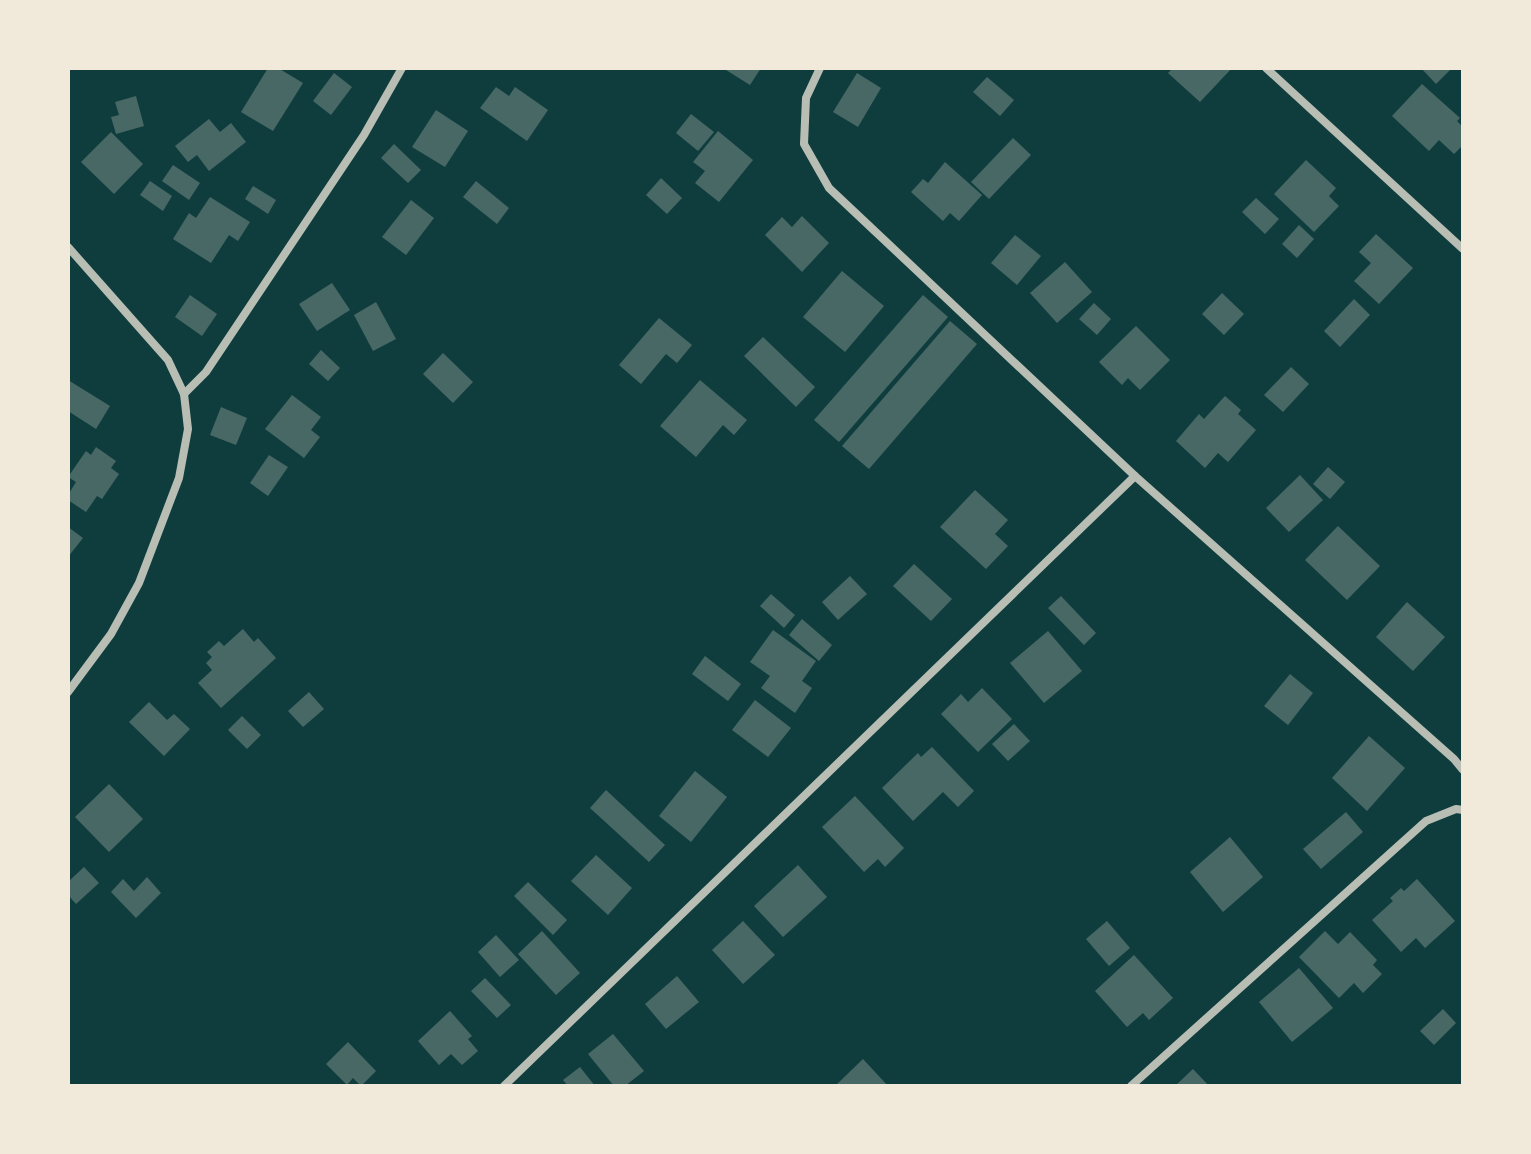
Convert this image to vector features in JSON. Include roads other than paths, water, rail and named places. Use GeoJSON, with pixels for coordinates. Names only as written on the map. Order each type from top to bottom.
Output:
{"type":"FeatureCollection","features":[{"type":"Feature","properties":{"kind":"street"},"geometry":{"type":"LineString","coordinates":[[184,394],[206,372],[364,135],[402,68]]}},
{"type":"Feature","properties":{"kind":"street"},"geometry":{"type":"LineString","coordinates":[[820,68],[806,98],[804,144],[829,188],[1135,476],[1463,770]]}},
{"type":"Feature","properties":{"kind":"street"},"geometry":{"type":"LineString","coordinates":[[1266,68],[1463,249]]}},
{"type":"Feature","properties":{"kind":"street"},"geometry":{"type":"LineString","coordinates":[[68,247],[168,360],[184,394],[188,420],[185,457],[145,569],[126,610],[68,692]]}},
{"type":"Feature","properties":{"kind":"street"},"geometry":{"type":"LineString","coordinates":[[504,1086],[1135,476]]}},
{"type":"Feature","properties":{"kind":"street"},"geometry":{"type":"LineString","coordinates":[[1131,1086],[1426,821],[1456,809],[1463,810]]}}]}
